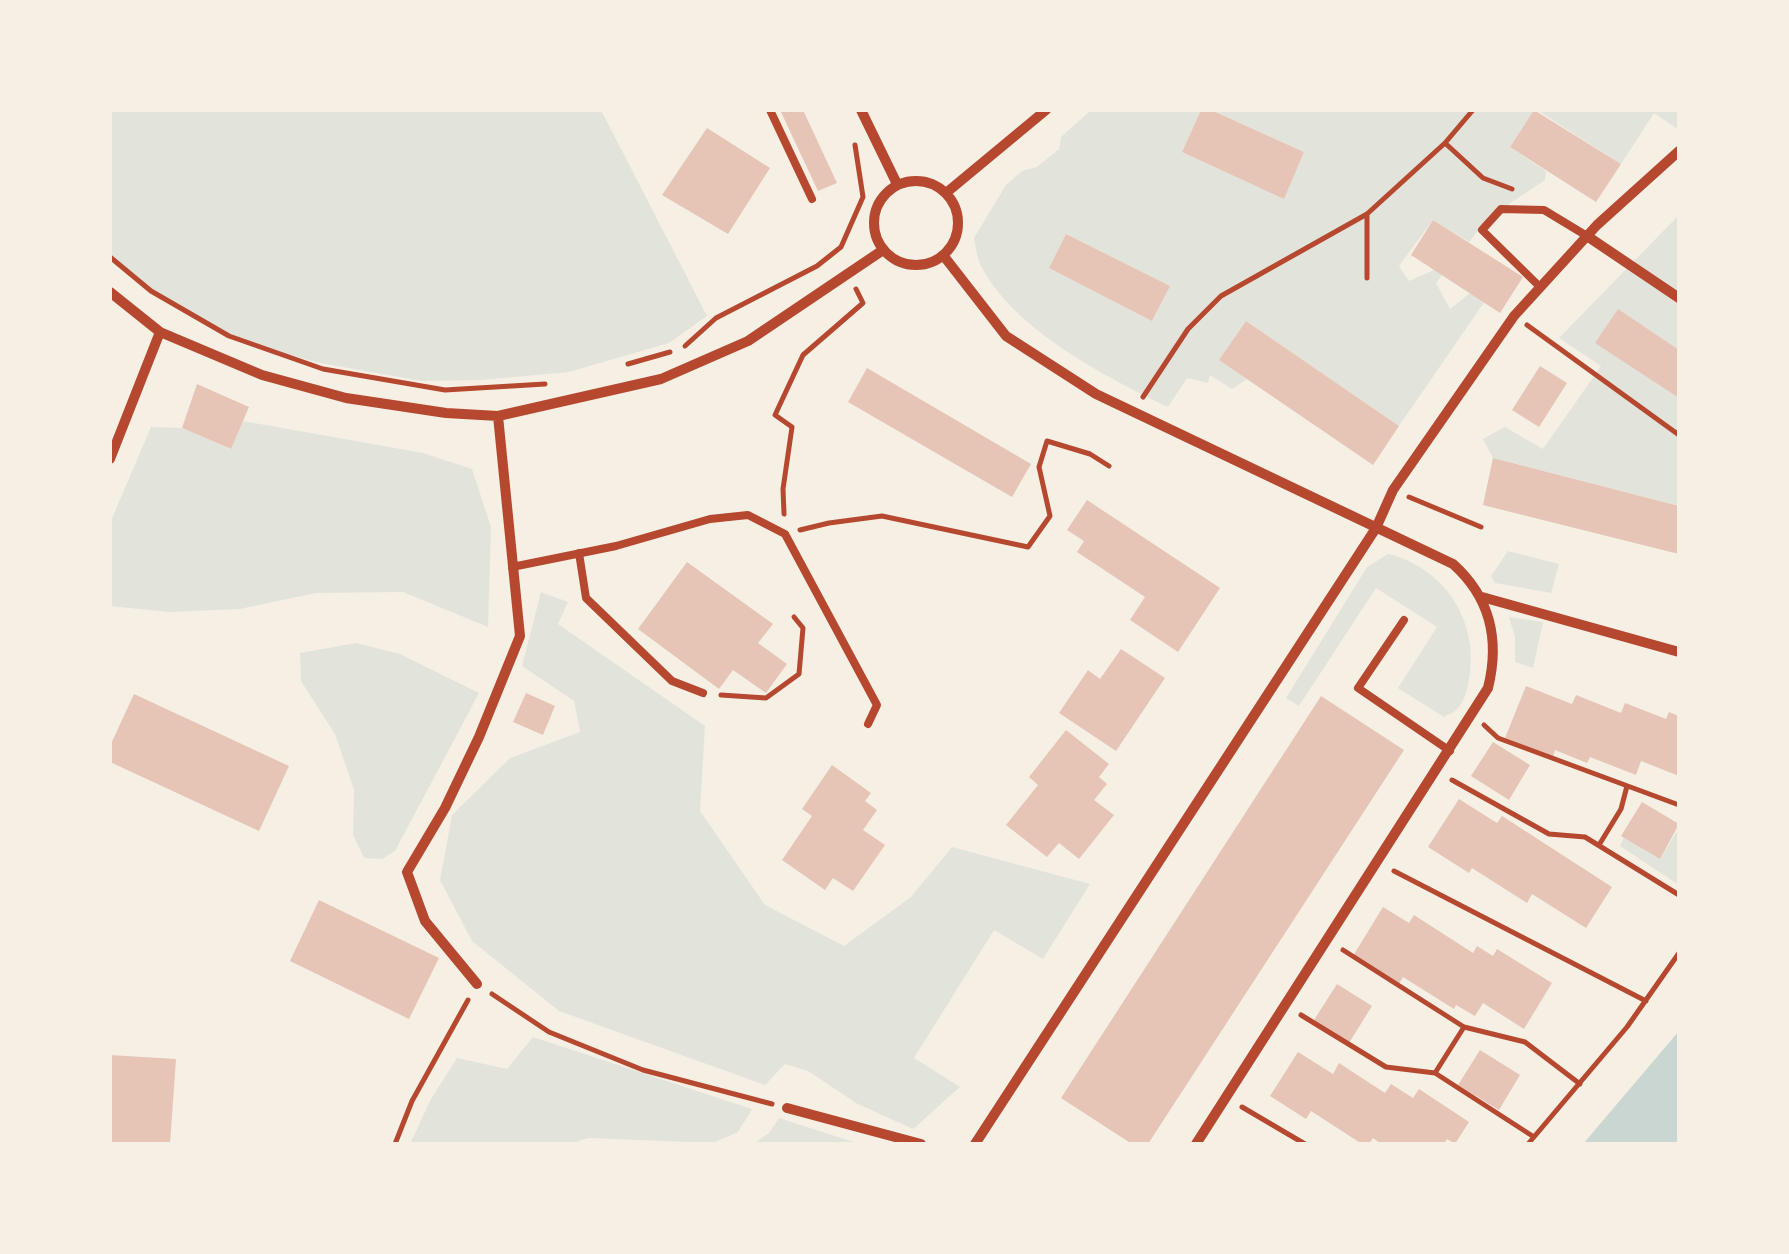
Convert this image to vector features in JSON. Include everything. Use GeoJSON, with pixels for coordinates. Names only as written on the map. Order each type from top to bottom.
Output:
{"type":"FeatureCollection","features":[{"type":"Feature","properties":{"kind":"street"},"geometry":{"type":"LineString","coordinates":[[861,110],[897,184]]}},
{"type":"Feature","properties":{"kind":"street"},"geometry":{"type":"LineString","coordinates":[[946,193],[1046,110]]}},
{"type":"Feature","properties":{"kind":"street"},"geometry":{"type":"LineString","coordinates":[[975,1144],[1376,528],[1393,490],[1514,316],[1587,236],[1679,152]]}},
{"type":"Feature","properties":{"kind":"street"},"geometry":{"type":"LineString","coordinates":[[923,181],[946,193],[954,203],[958,232],[943,256],[917,265],[904,264],[883,250],[874,227],[874,214],[886,192],[897,184],[923,181]]}},
{"type":"Feature","properties":{"kind":"street"},"geometry":{"type":"LineString","coordinates":[[1587,236],[1679,298]]}},
{"type":"Feature","properties":{"kind":"street"},"geometry":{"type":"LineString","coordinates":[[110,292],[160,332],[262,375],[346,398],[446,413],[498,416],[660,379],[748,341],[883,250]]}},
{"type":"Feature","properties":{"kind":"street"},"geometry":{"type":"LineString","coordinates":[[943,256],[1006,336],[1096,394],[1453,564],[1473,582],[1482,597],[1492,636],[1494,665],[1474,715],[1196,1144]]}},
{"type":"Feature","properties":{"kind":"street"},"geometry":{"type":"LineString","coordinates":[[110,459],[160,332]]}},
{"type":"Feature","properties":{"kind":"street"},"geometry":{"type":"LineString","coordinates":[[477,984],[425,921],[407,872],[478,737],[520,636],[498,416]]}},
{"type":"Feature","properties":{"kind":"street"},"geometry":{"type":"LineString","coordinates":[[1482,597],[1679,652]]}},
{"type":"Feature","properties":{"kind":"street"},"geometry":{"type":"LineString","coordinates":[[788,1108],[921,1144]]}},
{"type":"Feature","properties":{"kind":"lane"},"geometry":{"type":"LineString","coordinates":[[770,110],[812,198]]}},
{"type":"Feature","properties":{"kind":"lane"},"geometry":{"type":"LineString","coordinates":[[1540,287],[1482,230],[1501,210],[1544,210],[1587,236]]}},
{"type":"Feature","properties":{"kind":"lane"},"geometry":{"type":"LineString","coordinates":[[512,567],[710,519],[748,515],[785,534],[877,705],[868,724]]}},
{"type":"Feature","properties":{"kind":"lane"},"geometry":{"type":"LineString","coordinates":[[580,553],[586,598],[672,682],[703,694]]}},
{"type":"Feature","properties":{"kind":"lane"},"geometry":{"type":"LineString","coordinates":[[1404,620],[1358,688],[1450,751]]}},
{"type":"Feature","properties":{"kind":"path"},"geometry":{"type":"LineString","coordinates":[[1133,412],[1188,329],[1221,296],[1367,214],[1445,143],[1473,110]]}},
{"type":"Feature","properties":{"kind":"path"},"geometry":{"type":"LineString","coordinates":[[616,368],[683,348],[716,318],[817,266],[841,247],[864,197],[853,137]]}},
{"type":"Feature","properties":{"kind":"path"},"geometry":{"type":"LineString","coordinates":[[1445,143],[1483,178],[1516,191]]}},
{"type":"Feature","properties":{"kind":"path"},"geometry":{"type":"LineString","coordinates":[[1367,214],[1368,278]]}},
{"type":"Feature","properties":{"kind":"path"},"geometry":{"type":"LineString","coordinates":[[110,256],[150,290],[229,336],[323,370],[446,390],[549,384]]}},
{"type":"Feature","properties":{"kind":"path"},"geometry":{"type":"LineString","coordinates":[[848,272],[863,303],[804,355],[775,415],[792,427],[783,489],[785,534],[829,522],[882,516],[1028,547],[1050,516],[1038,467],[1046,441],[1090,454],[1110,466]]}},
{"type":"Feature","properties":{"kind":"path"},"geometry":{"type":"LineString","coordinates":[[1514,316],[1679,435]]}},
{"type":"Feature","properties":{"kind":"path"},"geometry":{"type":"LineString","coordinates":[[1393,490],[1481,527]]}},
{"type":"Feature","properties":{"kind":"path"},"geometry":{"type":"LineString","coordinates":[[703,694],[766,698],[799,674],[804,628],[794,617]]}},
{"type":"Feature","properties":{"kind":"path"},"geometry":{"type":"LineString","coordinates":[[1474,715],[1498,738],[1679,805]]}},
{"type":"Feature","properties":{"kind":"path"},"geometry":{"type":"LineString","coordinates":[[1436,772],[1549,834],[1585,837],[1679,895]]}},
{"type":"Feature","properties":{"kind":"path"},"geometry":{"type":"LineString","coordinates":[[1598,845],[1621,809],[1627,786]]}},
{"type":"Feature","properties":{"kind":"path"},"geometry":{"type":"LineString","coordinates":[[1378,863],[1646,1001]]}},
{"type":"Feature","properties":{"kind":"path"},"geometry":{"type":"LineString","coordinates":[[1328,940],[1464,1028],[1526,1042],[1580,1084]]}},
{"type":"Feature","properties":{"kind":"path"},"geometry":{"type":"LineString","coordinates":[[1528,1144],[1646,1001],[1679,953]]}},
{"type":"Feature","properties":{"kind":"path"},"geometry":{"type":"LineString","coordinates":[[395,1144],[412,1101],[477,984],[549,1032],[643,1070],[788,1108]]}},
{"type":"Feature","properties":{"kind":"path"},"geometry":{"type":"LineString","coordinates":[[1286,1006],[1386,1067],[1435,1073],[1534,1137]]}},
{"type":"Feature","properties":{"kind":"path"},"geometry":{"type":"LineString","coordinates":[[1435,1073],[1464,1028]]}},
{"type":"Feature","properties":{"kind":"path"},"geometry":{"type":"LineString","coordinates":[[1226,1098],[1306,1144]]}},
{"type":"Feature","properties":{"kind":"shaded area"},"geometry":{"type":"Polygon","coordinates":[[[110,110],[601,110],[707,316],[669,343],[569,372],[481,380],[422,381],[320,363],[254,346],[174,307],[110,255],[110,110]]]}},
{"type":"Feature","properties":{"kind":"shaded area"},"geometry":{"type":"Polygon","coordinates":[[[1091,110],[1201,110],[1182,152],[1283,198],[1304,152],[1211,110],[1534,110],[1510,147],[1546,171],[1545,180],[1488,218],[1469,242],[1433,220],[1399,266],[1409,281],[1434,270],[1442,275],[1436,283],[1450,309],[1470,293],[1485,301],[1399,426],[1246,321],[1220,360],[1247,379],[1232,389],[1210,375],[1208,383],[1187,378],[1168,407],[1091,366],[1039,332],[997,291],[980,264],[974,238],[1006,185],[1059,149],[1061,137],[1091,110]],[[1066,234],[1049,268],[1153,320],[1169,286],[1066,234]]]}},
{"type":"Feature","properties":{"kind":"shaded area"},"geometry":{"type":"Polygon","coordinates":[[[1537,110],[1679,110],[1679,130],[1654,113],[1621,164],[1537,110]]]}},
{"type":"Feature","properties":{"kind":"shaded area"},"geometry":{"type":"Polygon","coordinates":[[[1679,215],[1679,506],[1493,458],[1483,439],[1505,427],[1543,449],[1601,366],[1559,338],[1679,215]]]}},
{"type":"Feature","properties":{"kind":"shaded area"},"geometry":{"type":"Polygon","coordinates":[[[243,421],[423,453],[472,469],[491,527],[488,627],[403,592],[316,593],[240,609],[168,612],[110,606],[110,523],[151,427],[182,428],[230,449],[243,421]]]}},
{"type":"Feature","properties":{"kind":"shaded area"},"geometry":{"type":"Polygon","coordinates":[[[1508,551],[1559,564],[1551,593],[1495,583],[1491,576],[1508,551]]]}},
{"type":"Feature","properties":{"kind":"shaded area"},"geometry":{"type":"Polygon","coordinates":[[[1388,554],[1425,570],[1452,597],[1461,614],[1471,652],[1468,686],[1460,706],[1444,717],[1398,688],[1437,627],[1376,588],[1299,706],[1286,698],[1367,567],[1388,554]]]}},
{"type":"Feature","properties":{"kind":"shaded area"},"geometry":{"type":"Polygon","coordinates":[[[541,592],[568,602],[558,624],[705,726],[700,811],[765,905],[844,946],[911,897],[952,847],[1090,884],[1043,959],[994,930],[914,1058],[960,1087],[913,1129],[856,1103],[808,1071],[785,1064],[765,1085],[559,1011],[472,941],[440,880],[452,815],[510,758],[580,732],[574,701],[522,666],[541,592]]]}},
{"type":"Feature","properties":{"kind":"shaded area"},"geometry":{"type":"Polygon","coordinates":[[[1509,617],[1543,622],[1533,668],[1515,662],[1515,637],[1509,617]]]}},
{"type":"Feature","properties":{"kind":"shaded area"},"geometry":{"type":"Polygon","coordinates":[[[356,643],[400,654],[479,693],[395,851],[382,859],[364,858],[353,835],[354,790],[335,734],[301,681],[300,653],[356,643]]]}},
{"type":"Feature","properties":{"kind":"shaded area"},"geometry":{"type":"Polygon","coordinates":[[[1679,828],[1679,885],[1620,846],[1624,837],[1660,859],[1679,828]]]}},
{"type":"Feature","properties":{"kind":"shaded area"},"geometry":{"type":"Polygon","coordinates":[[[1679,1031],[1679,1144],[1583,1144],[1679,1031]]]}},
{"type":"Feature","properties":{"kind":"shaded area"},"geometry":{"type":"Polygon","coordinates":[[[533,1037],[752,1109],[738,1132],[713,1143],[588,1138],[570,1144],[410,1144],[431,1099],[457,1058],[507,1069],[533,1037]]]}},
{"type":"Feature","properties":{"kind":"shaded area"},"geometry":{"type":"Polygon","coordinates":[[[779,1118],[860,1144],[753,1144],[769,1133],[779,1118]]]}},
{"type":"Feature","properties":{"kind":"building"},"geometry":{"type":"Polygon","coordinates":[[[780,110],[803,110],[837,183],[818,191],[780,110]]]}},
{"type":"Feature","properties":{"kind":"building"},"geometry":{"type":"Polygon","coordinates":[[[1201,110],[1211,110],[1304,152],[1284,199],[1182,152],[1201,110]]]}},
{"type":"Feature","properties":{"kind":"building"},"geometry":{"type":"Polygon","coordinates":[[[1534,110],[1621,164],[1596,202],[1510,147],[1534,110]]]}},
{"type":"Feature","properties":{"kind":"building"},"geometry":{"type":"Polygon","coordinates":[[[707,128],[770,168],[728,234],[662,195],[707,128]]]}},
{"type":"Feature","properties":{"kind":"building"},"geometry":{"type":"Polygon","coordinates":[[[1433,220],[1523,277],[1500,313],[1411,255],[1433,220]]]}},
{"type":"Feature","properties":{"kind":"building"},"geometry":{"type":"Polygon","coordinates":[[[1066,234],[1170,286],[1152,321],[1049,268],[1066,234]]]}},
{"type":"Feature","properties":{"kind":"building"},"geometry":{"type":"Polygon","coordinates":[[[1618,309],[1679,350],[1679,398],[1595,343],[1618,309]]]}},
{"type":"Feature","properties":{"kind":"building"},"geometry":{"type":"Polygon","coordinates":[[[1246,321],[1399,426],[1373,465],[1219,360],[1246,321]]]}},
{"type":"Feature","properties":{"kind":"building"},"geometry":{"type":"Polygon","coordinates":[[[1540,366],[1567,383],[1539,427],[1512,410],[1540,366]]]}},
{"type":"Feature","properties":{"kind":"building"},"geometry":{"type":"Polygon","coordinates":[[[867,368],[1031,464],[1012,497],[848,402],[867,368]]]}},
{"type":"Feature","properties":{"kind":"building"},"geometry":{"type":"Polygon","coordinates":[[[197,384],[249,407],[231,449],[182,428],[197,384]]]}},
{"type":"Feature","properties":{"kind":"building"},"geometry":{"type":"Polygon","coordinates":[[[1493,458],[1679,506],[1679,554],[1483,505],[1493,458]]]}},
{"type":"Feature","properties":{"kind":"building"},"geometry":{"type":"Polygon","coordinates":[[[1087,500],[1220,588],[1178,652],[1130,620],[1145,597],[1077,552],[1084,541],[1067,530],[1087,500]]]}},
{"type":"Feature","properties":{"kind":"building"},"geometry":{"type":"Polygon","coordinates":[[[687,562],[773,624],[758,643],[787,664],[766,693],[733,670],[719,689],[638,629],[687,562]]]}},
{"type":"Feature","properties":{"kind":"building"},"geometry":{"type":"Polygon","coordinates":[[[1121,649],[1165,678],[1116,751],[1059,713],[1088,670],[1100,679],[1121,649]]]}},
{"type":"Feature","properties":{"kind":"building"},"geometry":{"type":"Polygon","coordinates":[[[1526,686],[1572,704],[1576,695],[1621,713],[1625,703],[1666,719],[1669,712],[1679,716],[1679,776],[1641,761],[1636,775],[1590,757],[1587,763],[1555,750],[1553,757],[1505,738],[1526,686]]]}},
{"type":"Feature","properties":{"kind":"building"},"geometry":{"type":"Polygon","coordinates":[[[526,693],[555,706],[543,735],[513,722],[526,693]]]}},
{"type":"Feature","properties":{"kind":"building"},"geometry":{"type":"Polygon","coordinates":[[[134,694],[289,766],[259,831],[110,762],[110,746],[134,694]]]}},
{"type":"Feature","properties":{"kind":"building"},"geometry":{"type":"Polygon","coordinates":[[[1321,696],[1404,750],[1148,1144],[1132,1144],[1061,1098],[1321,696]]]}},
{"type":"Feature","properties":{"kind":"building"},"geometry":{"type":"Polygon","coordinates":[[[1066,730],[1109,764],[1099,777],[1107,784],[1094,800],[1114,815],[1079,859],[1059,843],[1047,857],[1006,825],[1038,785],[1029,777],[1066,730]]]}},
{"type":"Feature","properties":{"kind":"building"},"geometry":{"type":"Polygon","coordinates":[[[1493,742],[1530,765],[1509,800],[1471,776],[1493,742]]]}},
{"type":"Feature","properties":{"kind":"building"},"geometry":{"type":"Polygon","coordinates":[[[832,765],[871,793],[865,801],[877,810],[863,830],[885,845],[853,891],[833,878],[825,890],[782,860],[812,816],[802,809],[832,765]]]}},
{"type":"Feature","properties":{"kind":"building"},"geometry":{"type":"Polygon","coordinates":[[[1459,799],[1497,823],[1502,816],[1612,887],[1586,928],[1532,894],[1527,903],[1472,868],[1469,873],[1428,847],[1459,799]]]}},
{"type":"Feature","properties":{"kind":"building"},"geometry":{"type":"Polygon","coordinates":[[[1642,802],[1679,824],[1660,859],[1621,836],[1642,802]]]}},
{"type":"Feature","properties":{"kind":"building"},"geometry":{"type":"Polygon","coordinates":[[[319,900],[439,958],[409,1019],[290,961],[319,900]]]}},
{"type":"Feature","properties":{"kind":"building"},"geometry":{"type":"Polygon","coordinates":[[[1383,907],[1409,923],[1414,915],[1473,953],[1477,946],[1493,956],[1497,949],[1552,983],[1524,1029],[1483,1003],[1475,1016],[1456,1005],[1454,1009],[1403,977],[1399,984],[1353,956],[1383,907]]]}},
{"type":"Feature","properties":{"kind":"building"},"geometry":{"type":"Polygon","coordinates":[[[1337,984],[1372,1006],[1349,1043],[1314,1020],[1337,984]]]}},
{"type":"Feature","properties":{"kind":"building"},"geometry":{"type":"Polygon","coordinates":[[[1480,1050],[1520,1075],[1499,1110],[1458,1085],[1480,1050]]]}},
{"type":"Feature","properties":{"kind":"building"},"geometry":{"type":"Polygon","coordinates":[[[1298,1052],[1333,1074],[1339,1063],[1385,1093],[1391,1084],[1413,1098],[1419,1089],[1469,1122],[1455,1144],[1447,1139],[1444,1144],[1381,1144],[1373,1138],[1369,1144],[1362,1144],[1311,1111],[1306,1119],[1270,1096],[1298,1052]]]}},
{"type":"Feature","properties":{"kind":"building"},"geometry":{"type":"Polygon","coordinates":[[[110,1055],[176,1059],[170,1144],[110,1144],[110,1055]]]}}]}
